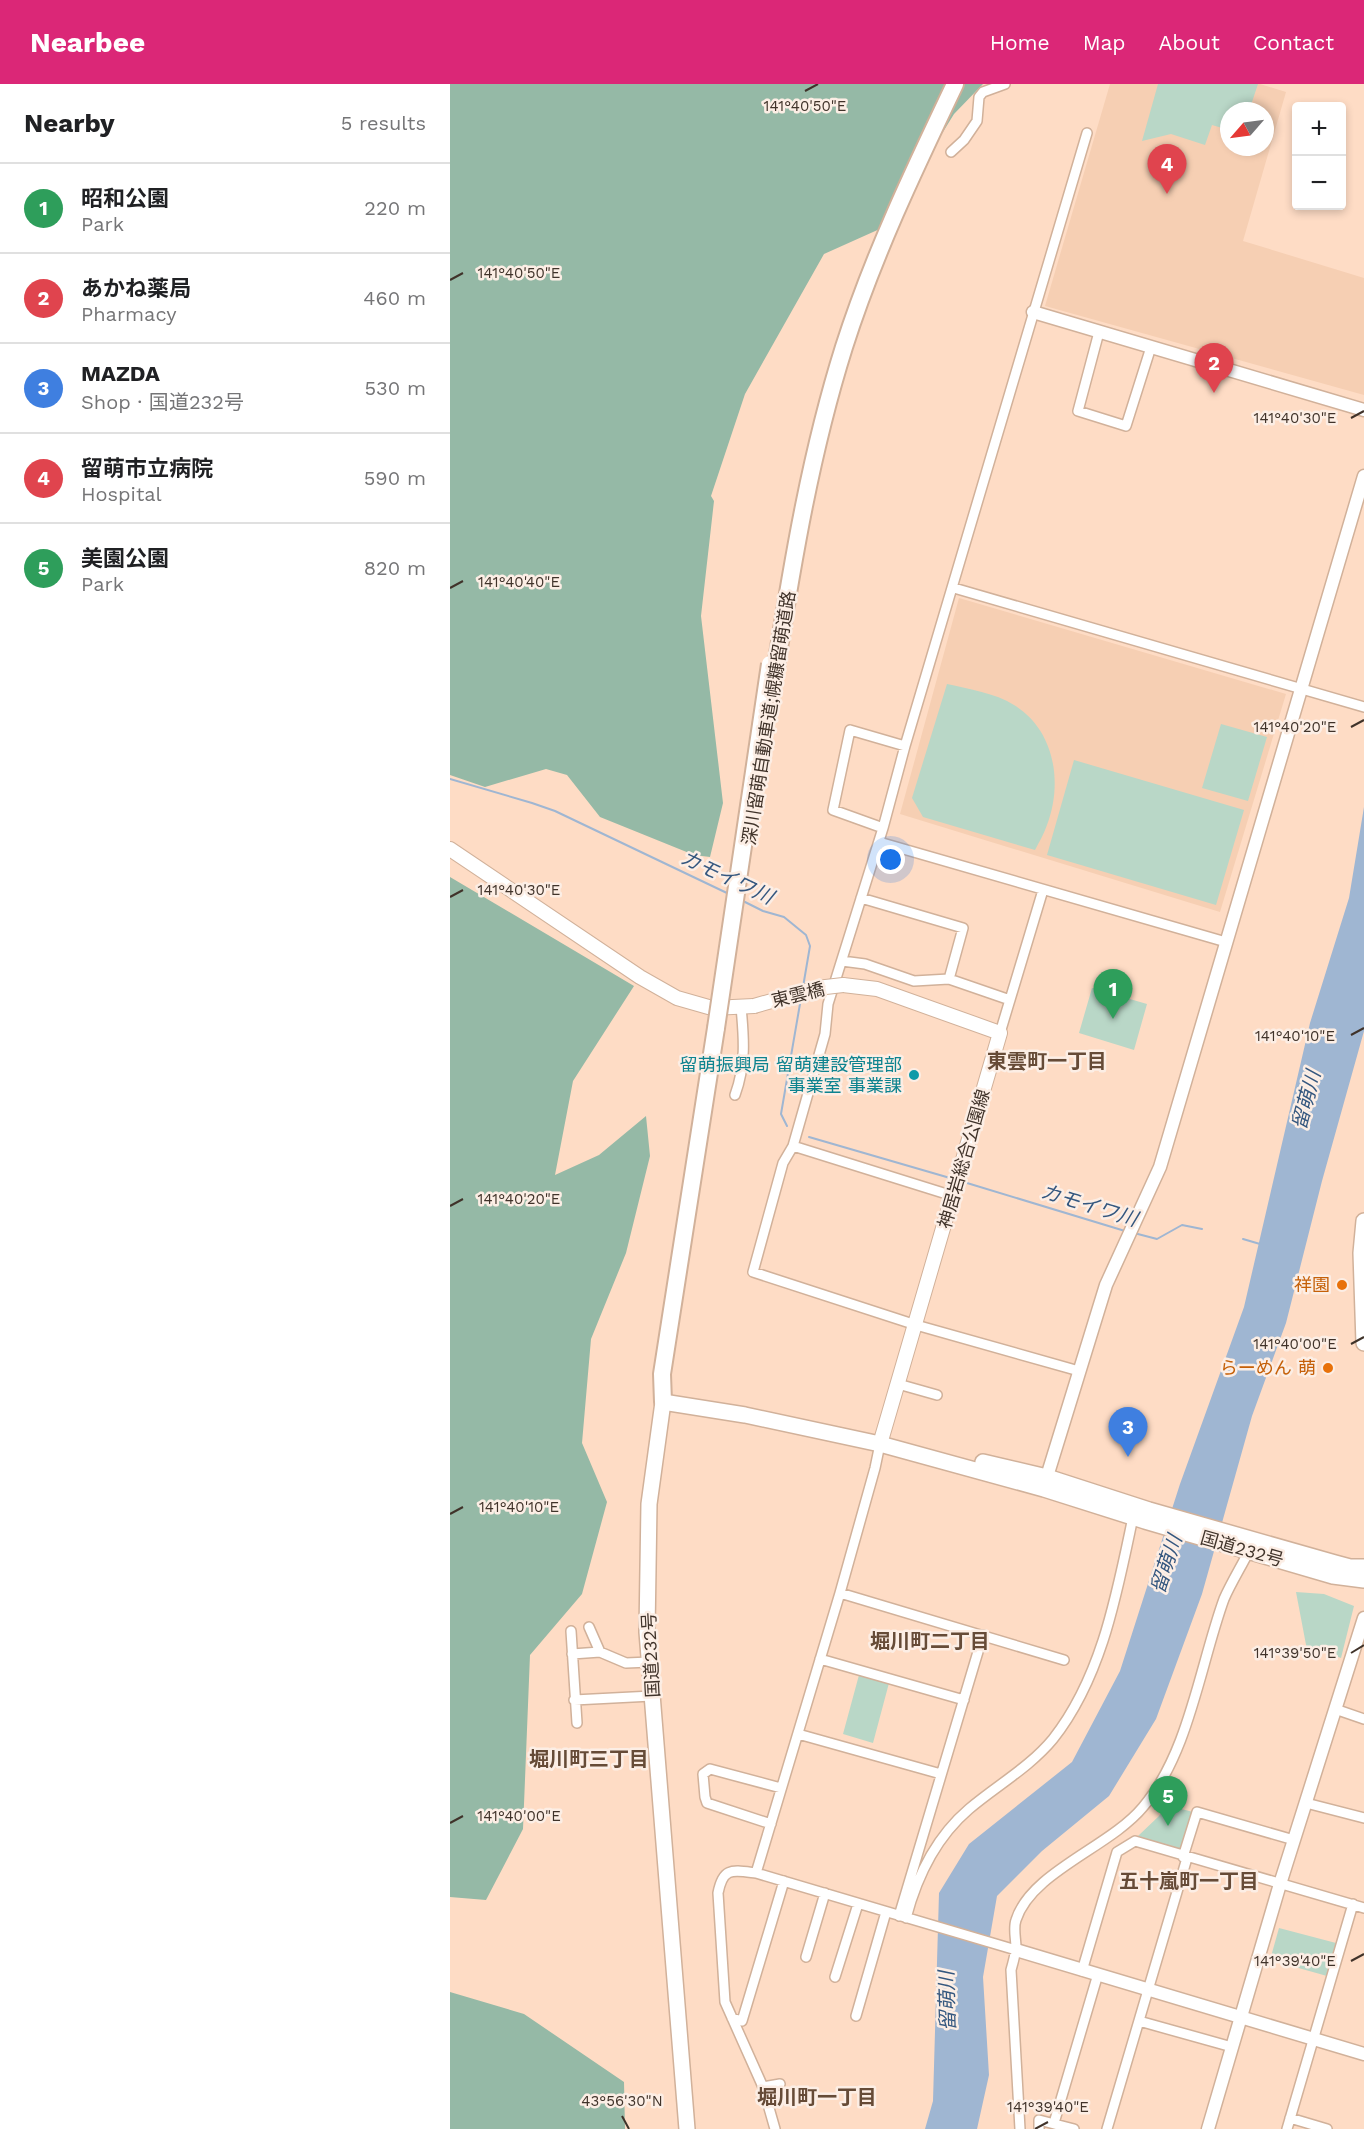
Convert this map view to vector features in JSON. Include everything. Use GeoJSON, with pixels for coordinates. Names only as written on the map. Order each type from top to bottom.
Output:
{"type":"FeatureCollection","features":[{"type":"Feature","properties":{"kind":"highway","name":"深川留萌自動車道;幌糠留萌道路"},"geometry":{"type":"LineString","coordinates":[[663,1402],[773,666],[791,514],[814,415],[863,265],[895,186],[944,84]]}},
{"type":"Feature","properties":{"kind":"highway","name":"深川留萌自動車道;幌糠留萌道路"},"geometry":{"type":"LineString","coordinates":[[773,666],[798,529],[820,429],[844,346],[904,192],[955,84]]}},
{"type":"Feature","properties":{"kind":"highway"},"geometry":{"type":"LineString","coordinates":[[1364,1221],[1361,1253],[1364,1343]]}},
{"type":"Feature","properties":{"kind":"highway","name":"国道232号"},"geometry":{"type":"LineString","coordinates":[[687,2129],[647,1632],[649,1504],[663,1402],[820,1430],[880,1444],[900,1443],[1046,1483],[1142,1516],[1241,1544],[1333,1576],[1364,1580]]}},
{"type":"Feature","properties":{"kind":"highway","name":"国道232号"},"geometry":{"type":"LineString","coordinates":[[1241,1544],[1350,1567],[1364,1567]]}},
{"type":"Feature","properties":{"kind":"main road"},"geometry":{"type":"LineString","coordinates":[[450,849],[640,977],[677,998],[712,1008],[747,1006]]}},
{"type":"Feature","properties":{"kind":"main road","name":"東雲橋"},"geometry":{"type":"LineString","coordinates":[[747,1006],[817,988],[843,985],[877,989],[1000,1033]]}},
{"type":"Feature","properties":{"kind":"main road","name":"神居岩総合公園線"},"geometry":{"type":"LineString","coordinates":[[880,1444],[1000,1033]]}},
{"type":"Feature","properties":{"kind":"street"},"geometry":{"type":"LineString","coordinates":[[951,152],[964,140],[976,121],[979,97],[983,92],[1005,84]]}},
{"type":"Feature","properties":{"kind":"street"},"geometry":{"type":"LineString","coordinates":[[1079,1371],[916,1325],[753,1272],[783,1163],[793,1146],[825,1034],[828,1004],[879,842],[1087,133]]}},
{"type":"Feature","properties":{"kind":"street"},"geometry":{"type":"LineString","coordinates":[[1034,312],[1364,410]]}},
{"type":"Feature","properties":{"kind":"street"},"geometry":{"type":"LineString","coordinates":[[1099,332],[1078,411],[1126,426],[1150,347]]}},
{"type":"Feature","properties":{"kind":"street"},"geometry":{"type":"LineString","coordinates":[[1046,1483],[1106,1285],[1160,1167],[1364,476]]}},
{"type":"Feature","properties":{"kind":"street"},"geometry":{"type":"LineString","coordinates":[[954,588],[1364,707]]}},
{"type":"Feature","properties":{"kind":"street"},"geometry":{"type":"LineString","coordinates":[[883,828],[833,810],[850,730],[906,746]]}},
{"type":"Feature","properties":{"kind":"street"},"geometry":{"type":"LineString","coordinates":[[879,842],[1226,942]]}},
{"type":"Feature","properties":{"kind":"street"},"geometry":{"type":"LineString","coordinates":[[1000,1033],[1043,890]]}},
{"type":"Feature","properties":{"kind":"street"},"geometry":{"type":"LineString","coordinates":[[861,898],[963,928],[949,979]]}},
{"type":"Feature","properties":{"kind":"street"},"geometry":{"type":"LineString","coordinates":[[842,961],[865,964],[914,981],[949,979],[1010,1000]]}},
{"type":"Feature","properties":{"kind":"street"},"geometry":{"type":"LineString","coordinates":[[735,1095],[741,1077],[747,1006]]}},
{"type":"Feature","properties":{"kind":"street"},"geometry":{"type":"LineString","coordinates":[[793,1146],[953,1196]]}},
{"type":"Feature","properties":{"kind":"street"},"geometry":{"type":"LineString","coordinates":[[898,1384],[937,1395]]}},
{"type":"Feature","properties":{"kind":"street"},"geometry":{"type":"LineString","coordinates":[[756,1873],[840,1593],[880,1444]]}},
{"type":"Feature","properties":{"kind":"street"},"geometry":{"type":"LineString","coordinates":[[905,1918],[918,1879],[933,1850],[955,1822],[1051,1741],[1073,1712],[1093,1667],[1142,1516]]}},
{"type":"Feature","properties":{"kind":"street"},"geometry":{"type":"LineString","coordinates":[[1020,2129],[1011,1970],[1015,1922],[1025,1900],[1040,1884],[1123,1827],[1144,1806],[1160,1783],[1178,1746],[1241,1544]]}},
{"type":"Feature","properties":{"kind":"street"},"geometry":{"type":"LineString","coordinates":[[840,1593],[1064,1660]]}},
{"type":"Feature","properties":{"kind":"street"},"geometry":{"type":"LineString","coordinates":[[1208,2129],[1280,1884],[1364,1618]]}},
{"type":"Feature","properties":{"kind":"street"},"geometry":{"type":"LineString","coordinates":[[589,1627],[600,1652]]}},
{"type":"Feature","properties":{"kind":"street"},"geometry":{"type":"LineString","coordinates":[[571,1631],[577,1723]]}},
{"type":"Feature","properties":{"kind":"street"},"geometry":{"type":"LineString","coordinates":[[905,1918],[941,1774],[983,1635]]}},
{"type":"Feature","properties":{"kind":"street"},"geometry":{"type":"LineString","coordinates":[[572,1654],[600,1652],[626,1663],[650,1662]]}},
{"type":"Feature","properties":{"kind":"street"},"geometry":{"type":"LineString","coordinates":[[820,1659],[963,1700]]}},
{"type":"Feature","properties":{"kind":"street"},"geometry":{"type":"LineString","coordinates":[[574,1700],[652,1696]]}},
{"type":"Feature","properties":{"kind":"street"},"geometry":{"type":"LineString","coordinates":[[1335,1709],[1364,1719]]}},
{"type":"Feature","properties":{"kind":"street"},"geometry":{"type":"LineString","coordinates":[[798,1734],[941,1774]]}},
{"type":"Feature","properties":{"kind":"street"},"geometry":{"type":"LineString","coordinates":[[771,1824],[707,1803],[703,1774],[710,1769],[781,1788]]}},
{"type":"Feature","properties":{"kind":"street"},"geometry":{"type":"LineString","coordinates":[[1306,1803],[1364,1818]]}},
{"type":"Feature","properties":{"kind":"street"},"geometry":{"type":"LineString","coordinates":[[1107,2129],[1197,1812],[1294,1840]]}},
{"type":"Feature","properties":{"kind":"street"},"geometry":{"type":"LineString","coordinates":[[1082,1971],[1117,1852],[1135,1841],[1364,1908]]}},
{"type":"Feature","properties":{"kind":"street"},"geometry":{"type":"LineString","coordinates":[[775,2129],[763,2087],[725,2002],[718,1893],[721,1878],[725,1874],[739,1871],[756,1873],[825,1893],[1364,2054]]}},
{"type":"Feature","properties":{"kind":"street"},"geometry":{"type":"LineString","coordinates":[[732,2018],[742,2021],[784,1881]]}},
{"type":"Feature","properties":{"kind":"street"},"geometry":{"type":"LineString","coordinates":[[806,1957],[825,1893]]}},
{"type":"Feature","properties":{"kind":"street"},"geometry":{"type":"LineString","coordinates":[[835,1977],[858,1904]]}},
{"type":"Feature","properties":{"kind":"street"},"geometry":{"type":"LineString","coordinates":[[1287,2129],[1353,1904]]}},
{"type":"Feature","properties":{"kind":"street"},"geometry":{"type":"LineString","coordinates":[[856,2016],[886,1912]]}},
{"type":"Feature","properties":{"kind":"street"},"geometry":{"type":"LineString","coordinates":[[1054,2123],[1098,1974]]}},
{"type":"Feature","properties":{"kind":"street"},"geometry":{"type":"LineString","coordinates":[[1139,2021],[1232,2047]]}},
{"type":"Feature","properties":{"kind":"street"},"geometry":{"type":"LineString","coordinates":[[763,2087],[780,2084]]}},
{"type":"Feature","properties":{"kind":"street"},"geometry":{"type":"LineString","coordinates":[[1290,2118],[1327,2129]]}},
{"type":"Feature","properties":{"kind":"street"},"geometry":{"type":"LineString","coordinates":[[1039,2129],[1039,2120],[1074,2129]]}},
{"type":"Feature","properties":{"kind":"shaded area"},"geometry":{"type":"Polygon","coordinates":[[[1110,84],[1260,84],[1286,92],[1274,134],[1274,102],[1220,102],[1220,156],[1268,156],[1243,241],[1364,278],[1364,395],[1045,306],[1110,84]]]}},
{"type":"Feature","properties":{"kind":"shaded area"},"geometry":{"type":"Polygon","coordinates":[[[959,598],[1286,694],[1220,912],[900,814],[959,598]]]}},
{"type":"Feature","properties":{"kind":"green space"},"geometry":{"type":"Polygon","coordinates":[[[450,84],[983,84],[954,114],[930,153],[902,219],[824,254],[745,394],[711,496],[714,501],[701,616],[723,803],[710,857],[694,855],[600,817],[567,775],[546,769],[485,787],[450,775],[450,84]]]}},
{"type":"Feature","properties":{"kind":"green space"},"geometry":{"type":"Polygon","coordinates":[[[1158,84],[1258,84],[1252,102],[1220,102],[1220,127],[1212,125],[1205,145],[1171,134],[1142,141],[1158,84]]]}},
{"type":"Feature","properties":{"kind":"green space"},"geometry":{"type":"Polygon","coordinates":[[[947,684],[990,694],[1014,705],[1039,728],[1047,743],[1052,759],[1054,792],[1047,825],[1035,850],[923,817],[912,798],[947,684]]]}},
{"type":"Feature","properties":{"kind":"green space"},"geometry":{"type":"Polygon","coordinates":[[[1221,724],[1267,737],[1248,801],[1202,788],[1221,724]]]}},
{"type":"Feature","properties":{"kind":"green space"},"geometry":{"type":"Polygon","coordinates":[[[1074,760],[1244,810],[1216,905],[1047,855],[1074,760]]]}},
{"type":"Feature","properties":{"kind":"green space"},"geometry":{"type":"Polygon","coordinates":[[[450,877],[634,986],[573,1081],[555,1175],[599,1155],[646,1116],[650,1156],[626,1253],[591,1339],[582,1443],[607,1502],[582,1594],[530,1655],[523,1829],[486,1900],[450,1897],[450,877]]]}},
{"type":"Feature","properties":{"kind":"green space"},"geometry":{"type":"Polygon","coordinates":[[[1092,988],[1147,1004],[1134,1050],[1079,1033],[1092,988]]]}},
{"type":"Feature","properties":{"kind":"green space"},"geometry":{"type":"Polygon","coordinates":[[[1296,1592],[1324,1594],[1354,1606],[1341,1658],[1319,1650],[1307,1650],[1296,1592]]]}},
{"type":"Feature","properties":{"kind":"green space"},"geometry":{"type":"Polygon","coordinates":[[[859,1675],[889,1683],[873,1743],[843,1734],[859,1675]]]}},
{"type":"Feature","properties":{"kind":"green space"},"geometry":{"type":"Polygon","coordinates":[[[1166,1805],[1193,1812],[1181,1850],[1138,1836],[1159,1816],[1166,1805]]]}},
{"type":"Feature","properties":{"kind":"green space"},"geometry":{"type":"Polygon","coordinates":[[[1279,1928],[1336,1943],[1327,1976],[1270,1960],[1279,1928]]]}},
{"type":"Feature","properties":{"kind":"green space"},"geometry":{"type":"Polygon","coordinates":[[[450,1992],[524,2014],[624,2082],[625,2129],[450,2129],[450,1992]]]}},
{"type":"Feature","properties":{"kind":"water","name":"留萌川"},"geometry":{"type":"Polygon","coordinates":[[[1364,807],[1364,1031],[1322,1181],[1286,1323],[1252,1416],[1202,1594],[1156,1719],[1109,1796],[1042,1851],[997,1896],[983,1977],[989,2075],[977,2129],[925,2129],[933,2101],[939,1893],[969,1844],[1072,1762],[1120,1671],[1180,1484],[1244,1307],[1310,1023],[1349,898],[1364,807]]]}},
{"type":"Feature","properties":{"kind":"waterway","name":"カモイワ川"},"geometry":{"type":"LineString","coordinates":[[450,779],[555,811],[729,894]]}},
{"type":"Feature","properties":{"kind":"waterway","name":"カモイワ川"},"geometry":{"type":"LineString","coordinates":[[743,901],[763,911],[784,917],[806,935],[810,946],[803,987]]}},
{"type":"Feature","properties":{"kind":"waterway","name":"カモイワ川"},"geometry":{"type":"LineString","coordinates":[[787,1126],[781,1114],[801,998]]}},
{"type":"Feature","properties":{"kind":"waterway","name":"カモイワ川"},"geometry":{"type":"LineString","coordinates":[[809,1137],[950,1178]]}},
{"type":"Feature","properties":{"kind":"waterway","name":"カモイワ川"},"geometry":{"type":"LineString","coordinates":[[967,1183],[1125,1231]]}},
{"type":"Feature","properties":{"kind":"waterway","name":"カモイワ川"},"geometry":{"type":"LineString","coordinates":[[1134,1233],[1157,1239],[1182,1225],[1202,1229]]}},
{"type":"Feature","properties":{"kind":"waterway","name":"カモイワ川"},"geometry":{"type":"LineString","coordinates":[[1243,1239],[1260,1244]]}},
{"type":"Feature","properties":{"kind":"place","name":"留萌市立病院"},"geometry":{"type":"Point","coordinates":[1167,194]}},
{"type":"Feature","properties":{"kind":"place","name":"あかね薬局"},"geometry":{"type":"Point","coordinates":[1214,393]}},
{"type":"Feature","properties":{"kind":"place","name":"昭和公園"},"geometry":{"type":"Point","coordinates":[1113,1019]}},
{"type":"Feature","properties":{"kind":"place","name":"留萌振興局 留萌建設管理部 事業室 事業課"},"geometry":{"type":"Point","coordinates":[914,1075]}},
{"type":"Feature","properties":{"kind":"place","name":"祥園"},"geometry":{"type":"Point","coordinates":[1342,1285]}},
{"type":"Feature","properties":{"kind":"place","name":"らーめん 萌"},"geometry":{"type":"Point","coordinates":[1328,1368]}},
{"type":"Feature","properties":{"kind":"place","name":"MAZDA"},"geometry":{"type":"Point","coordinates":[1128,1457]}},
{"type":"Feature","properties":{"kind":"place","name":"美園公園"},"geometry":{"type":"Point","coordinates":[1168,1826]}},
{"type":"Feature","properties":{"kind":"district","name":"東雲町一丁目"},"geometry":{"type":"Point","coordinates":[1047,1061]}},
{"type":"Feature","properties":{"kind":"district","name":"堀川町二丁目"},"geometry":{"type":"Point","coordinates":[930,1641]}},
{"type":"Feature","properties":{"kind":"district","name":"堀川町三丁目"},"geometry":{"type":"Point","coordinates":[589,1759]}},
{"type":"Feature","properties":{"kind":"district","name":"五十嵐町一丁目"},"geometry":{"type":"Point","coordinates":[1189,1881]}},
{"type":"Feature","properties":{"kind":"district","name":"堀川町一丁目"},"geometry":{"type":"Point","coordinates":[817,2097]}}]}
